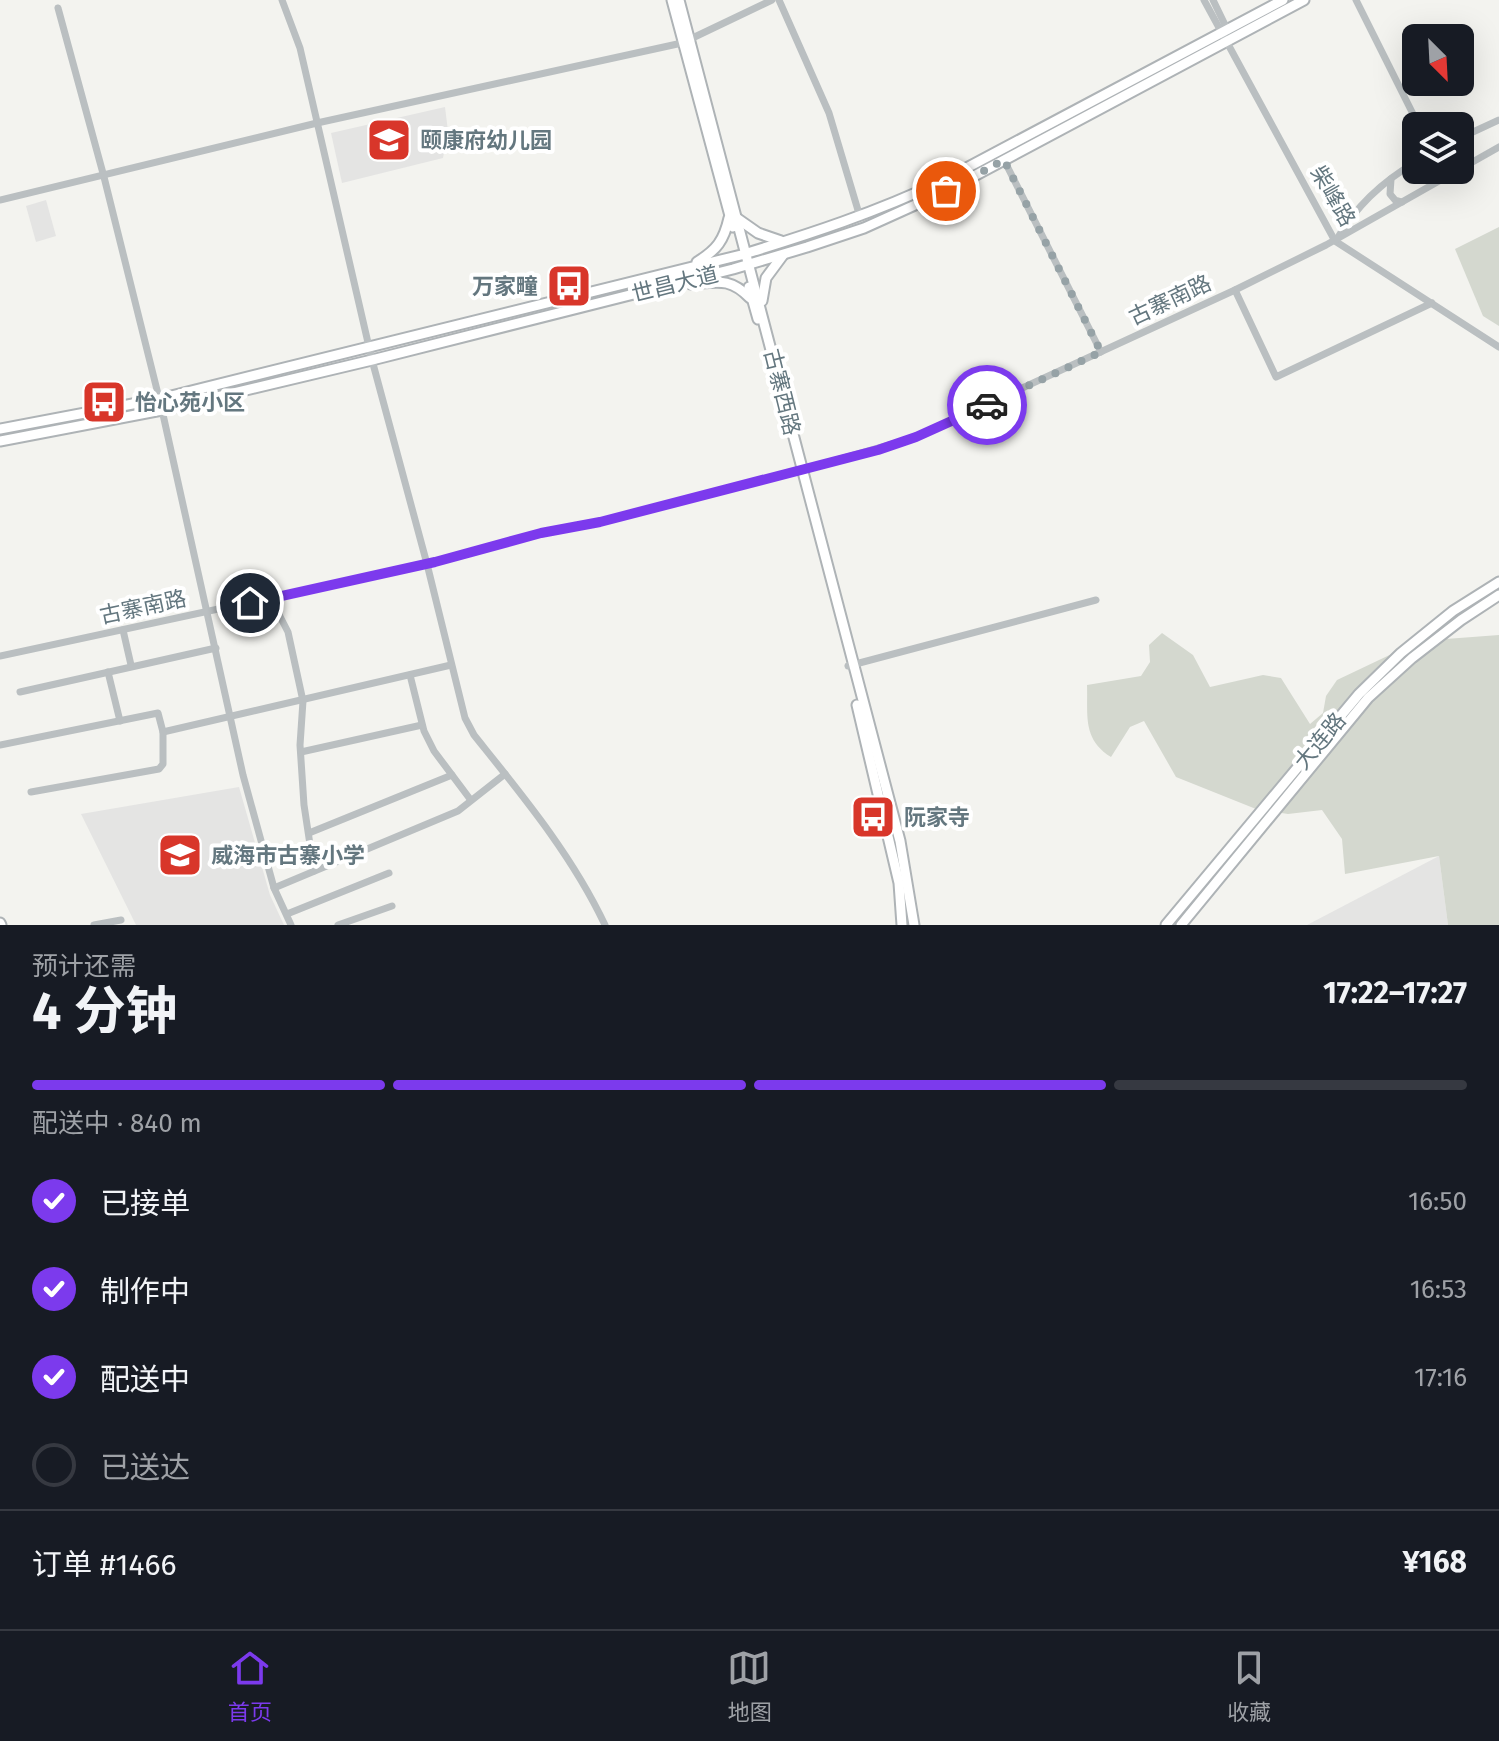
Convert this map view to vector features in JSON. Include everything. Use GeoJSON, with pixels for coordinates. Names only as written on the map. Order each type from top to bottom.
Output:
{"type":"FeatureCollection","features":[{"type":"Feature","properties":{"kind":"main road","name":"古寨西路"},"geometry":{"type":"LineString","coordinates":[[672,0],[761,308],[850,665],[900,841],[916,925]]}},
{"type":"Feature","properties":{"kind":"main road","name":"古寨西路"},"geometry":{"type":"LineString","coordinates":[[679,0],[686,41]]}},
{"type":"Feature","properties":{"kind":"main road","name":"世昌大道"},"geometry":{"type":"LineString","coordinates":[[0,441],[162,410],[372,360],[747,265],[864,228],[905,211],[1004,160],[1283,0]]}},
{"type":"Feature","properties":{"kind":"main road","name":"世昌大道"},"geometry":{"type":"LineString","coordinates":[[0,429],[159,399],[785,242],[860,217],[942,181],[1226,34],[1304,0]]}},
{"type":"Feature","properties":{"kind":"main road"},"geometry":{"type":"LineString","coordinates":[[687,268],[712,253],[721,243],[733,216],[758,233],[785,242]]}},
{"type":"Feature","properties":{"kind":"main road"},"geometry":{"type":"LineString","coordinates":[[761,308],[766,278],[783,255]]}},
{"type":"Feature","properties":{"kind":"main road","name":"古寨西路"},"geometry":{"type":"LineString","coordinates":[[747,265],[753,300],[800,470]]}},
{"type":"Feature","properties":{"kind":"main road"},"geometry":{"type":"LineString","coordinates":[[675,283],[726,282],[753,300]]}},
{"type":"Feature","properties":{"kind":"main road","name":"大连路"},"geometry":{"type":"LineString","coordinates":[[1166,925],[1359,694],[1401,653],[1453,611],[1499,582]]}},
{"type":"Feature","properties":{"kind":"main road","name":"大连路"},"geometry":{"type":"LineString","coordinates":[[1181,925],[1368,698],[1412,658],[1499,595]]}},
{"type":"Feature","properties":{"kind":"main road","name":"古寨西路"},"geometry":{"type":"LineString","coordinates":[[850,665],[893,858],[899,896],[899,925]]}},
{"type":"Feature","properties":{"kind":"street"},"geometry":{"type":"LineString","coordinates":[[282,0],[300,48],[372,360],[465,718],[474,735],[584,882],[605,925]]}},
{"type":"Feature","properties":{"kind":"street"},"geometry":{"type":"LineString","coordinates":[[0,200],[317,123],[686,41],[772,0]]}},
{"type":"Feature","properties":{"kind":"street"},"geometry":{"type":"LineString","coordinates":[[779,0],[829,113],[860,217]]}},
{"type":"Feature","properties":{"kind":"street","name":"柴峰路"},"geometry":{"type":"LineString","coordinates":[[1204,0],[1226,34],[1335,241],[1499,347]]}},
{"type":"Feature","properties":{"kind":"street","name":"柴峰路"},"geometry":{"type":"LineString","coordinates":[[1213,0],[1226,34]]}},
{"type":"Feature","properties":{"kind":"street"},"geometry":{"type":"LineString","coordinates":[[1356,0],[1412,112]]}},
{"type":"Feature","properties":{"kind":"street"},"geometry":{"type":"LineString","coordinates":[[58,8],[162,410],[243,775],[274,888],[291,925]]}},
{"type":"Feature","properties":{"kind":"street"},"geometry":{"type":"LineString","coordinates":[[1474,132],[1499,120]]}},
{"type":"Feature","properties":{"kind":"street","name":"古寨南路"},"geometry":{"type":"LineString","coordinates":[[1474,159],[1499,147]]}},
{"type":"Feature","properties":{"kind":"street"},"geometry":{"type":"LineString","coordinates":[[1004,160],[1101,352]]}},
{"type":"Feature","properties":{"kind":"street"},"geometry":{"type":"LineString","coordinates":[[1335,241],[1347,221],[1402,170]]}},
{"type":"Feature","properties":{"kind":"street"},"geometry":{"type":"LineString","coordinates":[[1392,177],[1390,194],[1395,200],[1404,202]]}},
{"type":"Feature","properties":{"kind":"street","name":"古寨南路"},"geometry":{"type":"LineString","coordinates":[[0,656],[427,564],[541,533],[600,522],[916,437],[1335,241],[1404,202],[1428,184]]}},
{"type":"Feature","properties":{"kind":"street"},"geometry":{"type":"LineString","coordinates":[[1235,290],[1276,377],[1432,303]]}},
{"type":"Feature","properties":{"kind":"street"},"geometry":{"type":"LineString","coordinates":[[271,599],[288,632],[303,701],[301,752],[314,871]]}},
{"type":"Feature","properties":{"kind":"street"},"geometry":{"type":"LineString","coordinates":[[850,665],[1096,600]]}},
{"type":"Feature","properties":{"kind":"street"},"geometry":{"type":"LineString","coordinates":[[123,630],[131,665]]}},
{"type":"Feature","properties":{"kind":"street"},"geometry":{"type":"LineString","coordinates":[[20,692],[216,648]]}},
{"type":"Feature","properties":{"kind":"street"},"geometry":{"type":"LineString","coordinates":[[163,732],[451,665]]}},
{"type":"Feature","properties":{"kind":"street"},"geometry":{"type":"LineString","coordinates":[[108,672],[120,721]]}},
{"type":"Feature","properties":{"kind":"street"},"geometry":{"type":"LineString","coordinates":[[410,675],[422,725],[434,751],[470,799]]}},
{"type":"Feature","properties":{"kind":"street"},"geometry":{"type":"LineString","coordinates":[[0,745],[158,713],[163,732],[163,764],[159,769],[31,792]]}},
{"type":"Feature","properties":{"kind":"street"},"geometry":{"type":"LineString","coordinates":[[301,752],[422,725]]}},
{"type":"Feature","properties":{"kind":"street"},"geometry":{"type":"LineString","coordinates":[[274,888],[458,811],[505,774]]}},
{"type":"Feature","properties":{"kind":"street"},"geometry":{"type":"LineString","coordinates":[[309,833],[452,775]]}},
{"type":"Feature","properties":{"kind":"street"},"geometry":{"type":"LineString","coordinates":[[287,914],[389,873]]}},
{"type":"Feature","properties":{"kind":"street"},"geometry":{"type":"LineString","coordinates":[[338,925],[392,906]]}},
{"type":"Feature","properties":{"kind":"street"},"geometry":{"type":"LineString","coordinates":[[94,925],[121,920]]}},
{"type":"Feature","properties":{"kind":"shaded area","name":"颐康府幼儿园"},"geometry":{"type":"Polygon","coordinates":[[[445,107],[448,131],[443,158],[342,183],[331,133],[445,107]]]}},
{"type":"Feature","properties":{"kind":"shaded area"},"geometry":{"type":"Polygon","coordinates":[[[46,200],[56,236],[36,242],[26,206],[46,200]]]}},
{"type":"Feature","properties":{"kind":"shaded area"},"geometry":{"type":"Polygon","coordinates":[[[1499,227],[1499,326],[1483,316],[1455,249],[1499,227]]]}},
{"type":"Feature","properties":{"kind":"shaded area"},"geometry":{"type":"Polygon","coordinates":[[[1162,633],[1193,655],[1210,687],[1263,675],[1281,678],[1310,724],[1323,713],[1326,696],[1337,680],[1419,641],[1499,635],[1499,925],[1448,925],[1439,856],[1345,874],[1342,839],[1322,810],[1288,814],[1256,809],[1176,777],[1144,721],[1130,727],[1111,757],[1102,750],[1088,726],[1087,685],[1141,676],[1150,662],[1149,645],[1162,633]]]}},
{"type":"Feature","properties":{"kind":"shaded area","name":"威海市古寨小学"},"geometry":{"type":"Polygon","coordinates":[[[239,787],[270,895],[284,925],[136,925],[81,814],[239,787]]]}},
{"type":"Feature","properties":{"kind":"shaded area"},"geometry":{"type":"Polygon","coordinates":[[[1439,856],[1448,925],[1307,925],[1439,856]]]}},
{"type":"Feature","properties":{"kind":"way so far"},"geometry":{"type":"LineString","coordinates":[[946,191],[1004,160],[1101,352],[987,405]]}},
{"type":"Feature","properties":{"kind":"place","name":"颐康府幼儿园"},"geometry":{"type":"Point","coordinates":[389,140]}},
{"type":"Feature","properties":{"kind":"place","name":"万家疃"},"geometry":{"type":"Point","coordinates":[569,286]}},
{"type":"Feature","properties":{"kind":"place","name":"怡心苑小区"},"geometry":{"type":"Point","coordinates":[104,402]}},
{"type":"Feature","properties":{"kind":"place","name":"阮家寺"},"geometry":{"type":"Point","coordinates":[873,817]}},
{"type":"Feature","properties":{"kind":"place","name":"威海市古寨小学"},"geometry":{"type":"Point","coordinates":[180,855]}},
{"type":"Feature","properties":{"kind":"route"},"geometry":{"type":"LineString","coordinates":[[250,603],[435,562],[541,533],[600,522],[878,450],[916,437],[987,405]]}}]}
